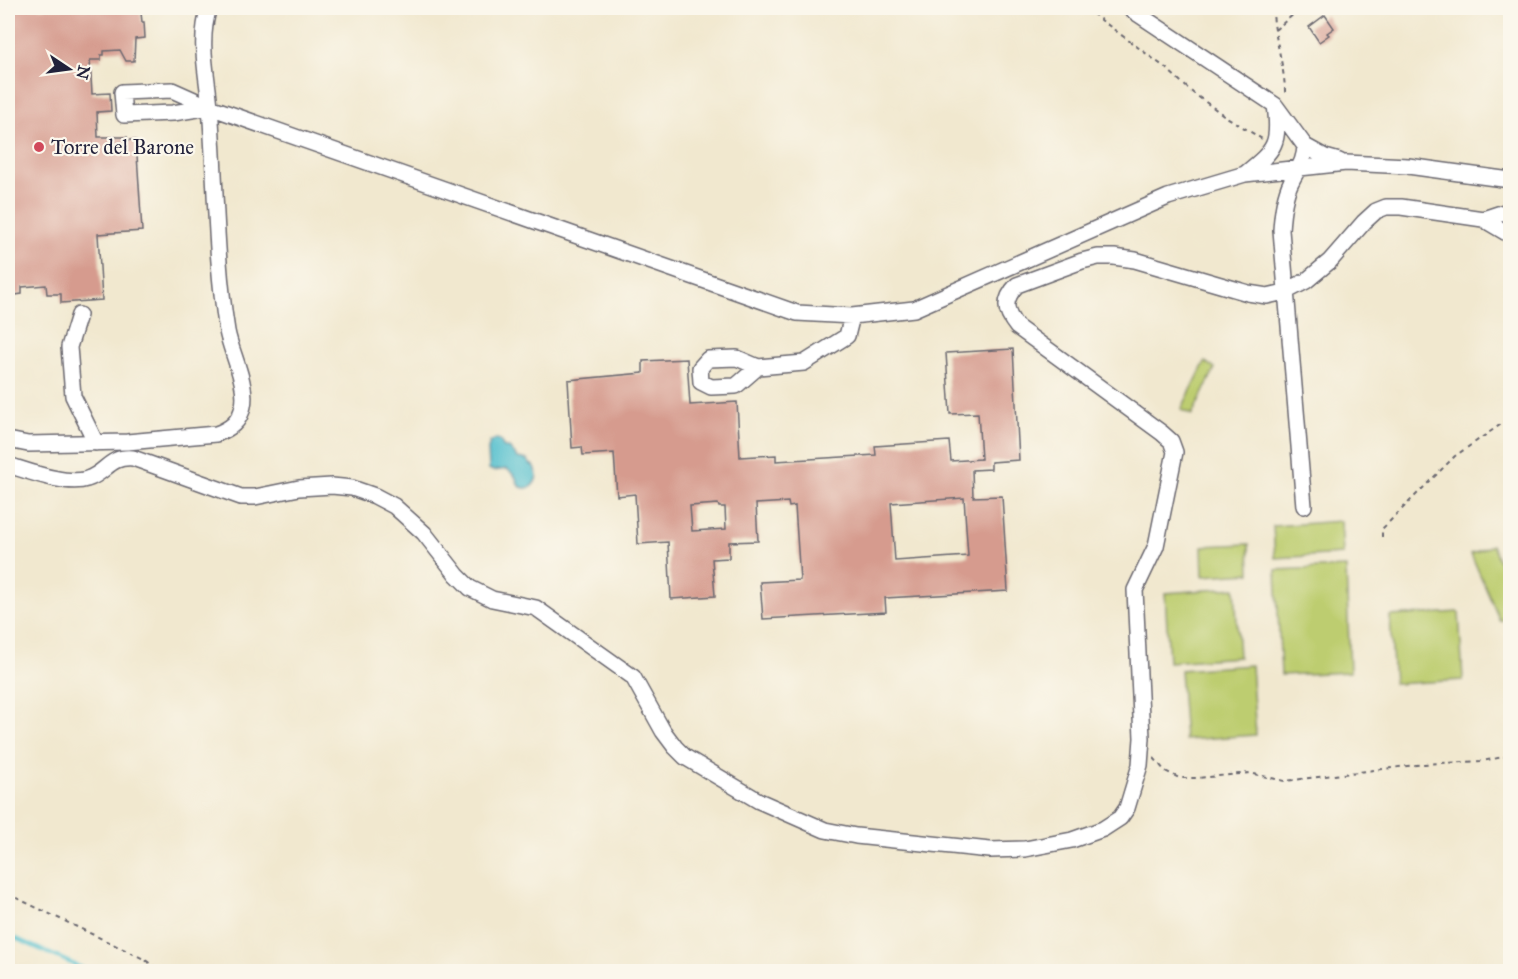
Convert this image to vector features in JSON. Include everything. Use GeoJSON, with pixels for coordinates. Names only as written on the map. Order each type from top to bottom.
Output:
{"type":"FeatureCollection","features":[{"type":"Feature","properties":{"kind":"street"},"geometry":{"type":"LineString","coordinates":[[8,440],[28,444],[96,443],[216,434],[229,429],[239,419],[244,405],[243,390],[228,334],[220,284],[210,107],[202,39],[209,8]]}},
{"type":"Feature","properties":{"kind":"street"},"geometry":{"type":"LineString","coordinates":[[1129,8],[1275,105],[1305,146],[1325,157],[1346,163]]}},
{"type":"Feature","properties":{"kind":"street"},"geometry":{"type":"LineString","coordinates":[[210,107],[173,113],[124,116],[122,92],[172,90],[210,107],[797,313],[852,316],[914,309],[1168,197],[1245,174],[1346,163],[1408,166],[1510,180]]}},
{"type":"Feature","properties":{"kind":"street"},"geometry":{"type":"LineString","coordinates":[[1275,105],[1277,124],[1274,148],[1281,170]]}},
{"type":"Feature","properties":{"kind":"street"},"geometry":{"type":"LineString","coordinates":[[1304,506],[1281,230],[1283,207],[1290,182],[1304,159],[1305,146]]}},
{"type":"Feature","properties":{"kind":"street"},"geometry":{"type":"LineString","coordinates":[[1245,174],[1274,148]]}},
{"type":"Feature","properties":{"kind":"street"},"geometry":{"type":"LineString","coordinates":[[8,465],[77,481],[89,479],[122,457],[133,458],[241,497],[255,497],[299,488],[332,486],[352,488],[375,496],[394,506],[424,533],[470,588],[492,599],[536,608],[633,677],[663,731],[685,757],[759,801],[825,830],[856,836],[990,850],[1025,849],[1072,840],[1103,829],[1120,818],[1127,808],[1140,765],[1142,738],[1135,590],[1156,546],[1175,452],[1171,441],[1162,433],[1017,327],[1009,318],[1007,311],[1006,303],[1010,293],[1017,285],[1098,257],[1135,260],[1248,293],[1267,296],[1286,292],[1306,281],[1330,261],[1364,222],[1376,211],[1386,207],[1401,207],[1483,219],[1510,235]]}},
{"type":"Feature","properties":{"kind":"street"},"geometry":{"type":"LineString","coordinates":[[1483,219],[1510,210]]}},
{"type":"Feature","properties":{"kind":"street"},"geometry":{"type":"LineString","coordinates":[[79,315],[69,347],[73,396],[96,443]]}},
{"type":"Feature","properties":{"kind":"street"},"geometry":{"type":"LineString","coordinates":[[758,366],[804,363],[847,336],[852,316]]}},
{"type":"Feature","properties":{"kind":"path"},"geometry":{"type":"LineString","coordinates":[[1085,8],[1167,69],[1193,93],[1274,148]]}},
{"type":"Feature","properties":{"kind":"path"},"geometry":{"type":"LineString","coordinates":[[1273,8],[1275,30],[1286,81],[1285,118]]}},
{"type":"Feature","properties":{"kind":"path"},"geometry":{"type":"LineString","coordinates":[[1275,30],[1301,8]]}},
{"type":"Feature","properties":{"kind":"path"},"geometry":{"type":"LineString","coordinates":[[1382,537],[1382,530],[1455,456],[1510,418]]}},
{"type":"Feature","properties":{"kind":"path"},"geometry":{"type":"LineString","coordinates":[[1142,738],[1155,761],[1165,771],[1179,778],[1250,773],[1285,781],[1510,756]]}},
{"type":"Feature","properties":{"kind":"path"},"geometry":{"type":"LineString","coordinates":[[8,894],[144,959],[162,972]]}},
{"type":"Feature","properties":{"kind":"green space"},"geometry":{"type":"Polygon","coordinates":[[[1205,362],[1215,368],[1192,415],[1181,410],[1205,362]]]}},
{"type":"Feature","properties":{"kind":"green space"},"geometry":{"type":"Polygon","coordinates":[[[1341,521],[1343,554],[1275,558],[1273,526],[1341,521]]]}},
{"type":"Feature","properties":{"kind":"green space"},"geometry":{"type":"Polygon","coordinates":[[[1249,544],[1250,573],[1203,576],[1202,546],[1249,544]]]}},
{"type":"Feature","properties":{"kind":"green space"},"geometry":{"type":"Polygon","coordinates":[[[1492,545],[1510,588],[1510,617],[1500,621],[1471,554],[1492,545]]]}},
{"type":"Feature","properties":{"kind":"green space"},"geometry":{"type":"Polygon","coordinates":[[[1346,567],[1350,672],[1281,675],[1276,570],[1346,567]]]}},
{"type":"Feature","properties":{"kind":"green space"},"geometry":{"type":"Polygon","coordinates":[[[1235,588],[1239,657],[1169,662],[1165,593],[1235,588]]]}},
{"type":"Feature","properties":{"kind":"green space"},"geometry":{"type":"Polygon","coordinates":[[[1459,612],[1463,680],[1394,684],[1390,616],[1459,612]]]}},
{"type":"Feature","properties":{"kind":"green space"},"geometry":{"type":"Polygon","coordinates":[[[1251,665],[1256,735],[1185,740],[1180,670],[1251,665]]]}},
{"type":"Feature","properties":{"kind":"water"},"geometry":{"type":"Polygon","coordinates":[[[500,440],[504,448],[509,448],[518,458],[528,460],[534,466],[537,476],[531,487],[519,486],[515,476],[507,469],[493,471],[489,469],[488,449],[490,442],[500,440]]]}},
{"type":"Feature","properties":{"kind":"building"},"geometry":{"type":"Polygon","coordinates":[[[8,8],[135,8],[136,13],[141,13],[142,22],[144,22],[145,38],[135,39],[134,61],[126,61],[120,50],[104,51],[101,60],[90,60],[92,94],[110,93],[111,111],[97,112],[98,137],[127,137],[127,140],[136,140],[142,231],[98,234],[102,300],[61,303],[61,294],[47,294],[46,285],[22,287],[22,294],[8,296],[8,8]]]}},
{"type":"Feature","properties":{"kind":"building"},"geometry":{"type":"Polygon","coordinates":[[[1325,15],[1334,28],[1319,42],[1309,27],[1325,15]]]}},
{"type":"Feature","properties":{"kind":"building"},"geometry":{"type":"Polygon","coordinates":[[[1013,349],[1019,460],[991,462],[991,469],[972,470],[973,497],[1002,496],[1008,591],[885,598],[886,612],[763,619],[760,582],[800,580],[795,506],[789,507],[788,502],[756,504],[758,541],[729,542],[729,558],[712,559],[715,596],[671,599],[668,542],[638,544],[635,494],[617,496],[614,453],[583,455],[582,447],[572,448],[568,380],[643,373],[643,361],[687,359],[690,405],[737,402],[740,457],[776,455],[776,461],[876,455],[875,446],[949,441],[951,461],[981,459],[978,413],[950,414],[946,353],[1013,349]],[[964,498],[891,503],[895,561],[968,556],[964,498]],[[718,504],[690,506],[692,531],[726,529],[725,507],[719,507],[718,504]]]}},
{"type":"Feature","properties":{"kind":"waterway"},"geometry":{"type":"LineString","coordinates":[[8,935],[91,972]]}},
{"type":"Feature","properties":{"kind":"place","name":"Torre del Barone"},"geometry":{"type":"Point","coordinates":[39,147]}}]}
